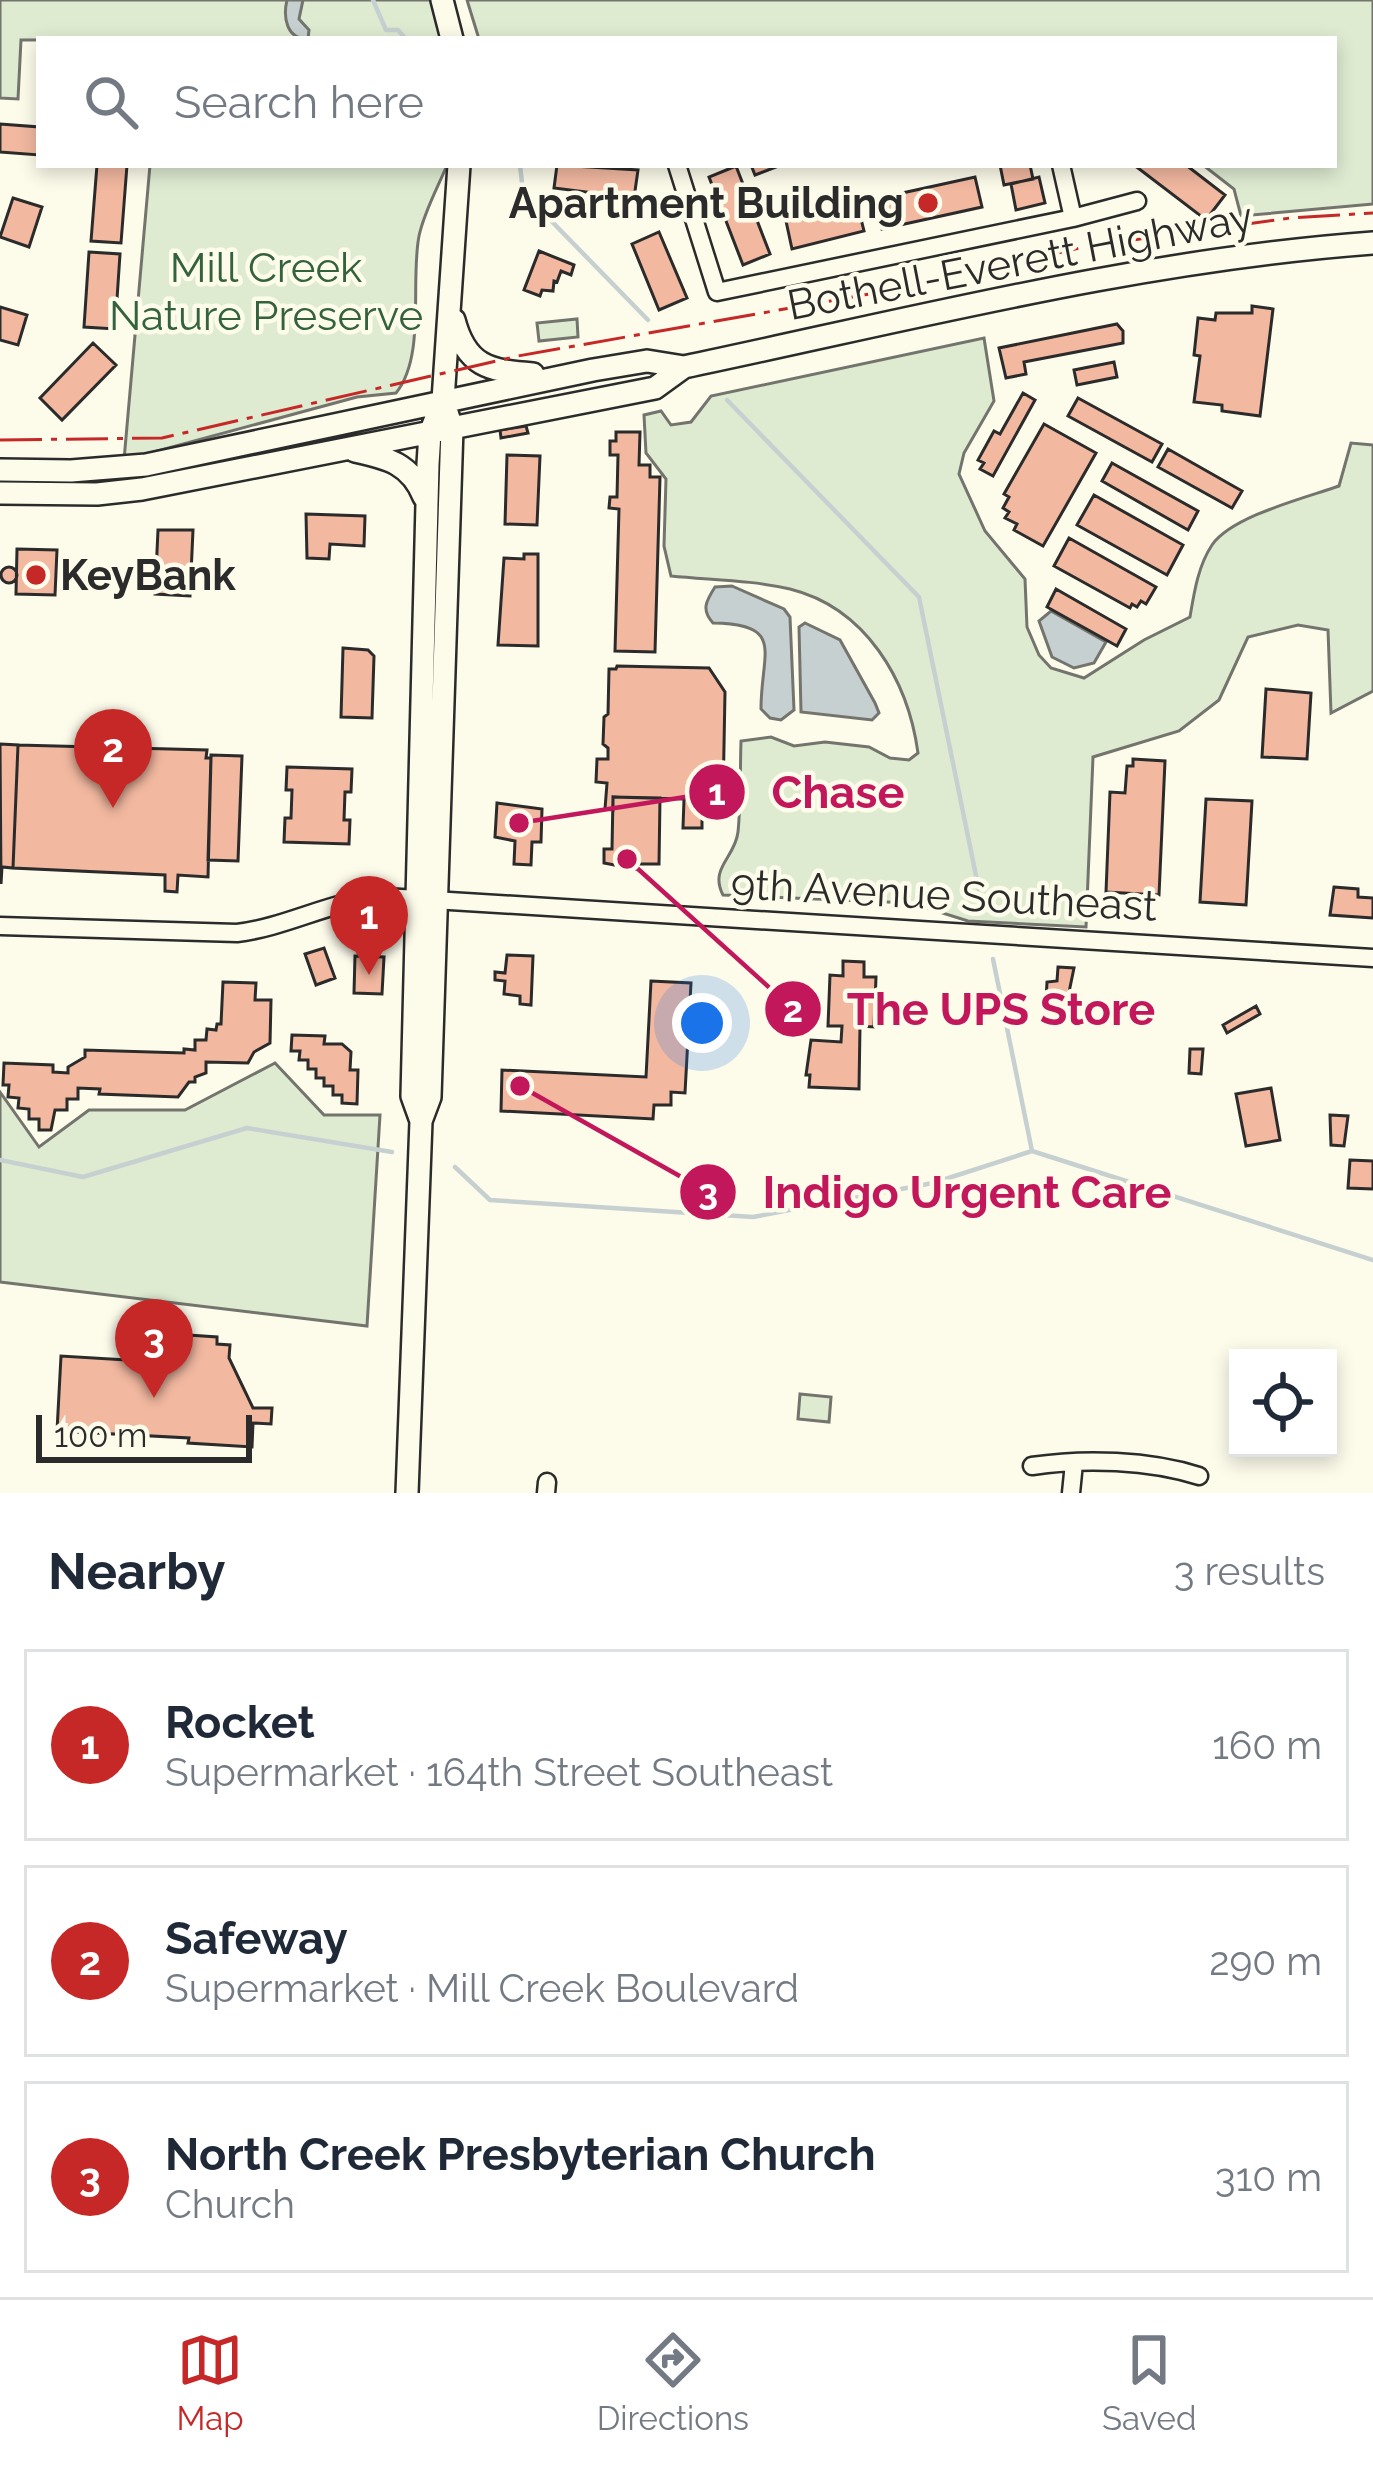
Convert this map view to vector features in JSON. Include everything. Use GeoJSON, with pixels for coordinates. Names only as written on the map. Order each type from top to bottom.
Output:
{"type":"FeatureCollection","features":[{"type":"Feature","properties":{"kind":"main road"},"geometry":{"type":"LineString","coordinates":[[442,0],[451,36]]}},
{"type":"Feature","properties":{"kind":"main road"},"geometry":{"type":"LineString","coordinates":[[429,902],[441,430],[459,168]]}},
{"type":"Feature","properties":{"kind":"main road","name":"Bothell-Everett Highway"},"geometry":{"type":"LineString","coordinates":[[0,470],[146,465],[561,376],[647,361],[684,367],[1148,269],[1245,254],[1373,243]]}},
{"type":"Feature","properties":{"kind":"main road"},"geometry":{"type":"LineString","coordinates":[[450,284],[458,335],[478,363],[522,374],[561,376]]}},
{"type":"Feature","properties":{"kind":"main road","name":"Bothell-Everett Highway"},"geometry":{"type":"LineString","coordinates":[[0,493],[97,494],[142,489],[655,388],[684,367]]}},
{"type":"Feature","properties":{"kind":"main road"},"geometry":{"type":"LineString","coordinates":[[407,1493],[421,1120],[430,1097],[426,517],[441,430]]}},
{"type":"Feature","properties":{"kind":"main road"},"geometry":{"type":"LineString","coordinates":[[343,449],[402,465],[418,483],[426,517]]}},
{"type":"Feature","properties":{"kind":"street"},"geometry":{"type":"LineString","coordinates":[[678,168],[716,292],[1137,201]]}},
{"type":"Feature","properties":{"kind":"street"},"geometry":{"type":"LineString","coordinates":[[1062,168],[1073,218]]}},
{"type":"Feature","properties":{"kind":"street","name":"9th Avenue Southeast"},"geometry":{"type":"LineString","coordinates":[[0,926],[237,933],[291,922],[356,900],[922,928],[1373,958]]}},
{"type":"Feature","properties":{"kind":"street"},"geometry":{"type":"LineString","coordinates":[[1071,1493],[1075,1463]]}},
{"type":"Feature","properties":{"kind":"street"},"geometry":{"type":"LineString","coordinates":[[1031,1466],[1164,1466],[1199,1476]]}},
{"type":"Feature","properties":{"kind":"green space"},"geometry":{"type":"Polygon","coordinates":[[[0,0],[442,0],[450,36],[36,36],[36,40],[21,40],[18,99],[0,98],[0,0]]]}},
{"type":"Feature","properties":{"kind":"green space"},"geometry":{"type":"Polygon","coordinates":[[[467,0],[1373,0],[1373,204],[1241,216],[1234,189],[1207,168],[1337,168],[1337,36],[478,36],[467,0]]]}},
{"type":"Feature","properties":{"kind":"green space","name":"Mill Creek Nature Preserve"},"geometry":{"type":"Polygon","coordinates":[[[150,168],[446,168],[419,236],[414,339],[405,378],[396,393],[357,397],[124,460],[150,168]]]}},
{"type":"Feature","properties":{"kind":"green space"},"geometry":{"type":"Polygon","coordinates":[[[577,319],[578,337],[539,341],[537,323],[577,319]]]}},
{"type":"Feature","properties":{"kind":"green space"},"geometry":{"type":"Polygon","coordinates":[[[984,338],[994,401],[964,453],[959,474],[985,531],[1025,579],[1027,627],[1039,655],[1051,668],[1084,678],[1190,617],[1200,571],[1212,545],[1252,517],[1339,486],[1351,443],[1373,445],[1373,691],[1331,713],[1328,630],[1298,625],[1248,637],[1219,700],[1179,731],[1093,757],[1086,927],[968,921],[911,903],[723,895],[719,877],[738,832],[741,741],[771,737],[794,746],[825,742],[869,747],[890,758],[909,760],[918,753],[893,674],[879,651],[841,612],[790,589],[671,576],[664,546],[666,479],[646,453],[644,415],[661,411],[671,425],[691,422],[711,396],[984,338]]]}},
{"type":"Feature","properties":{"kind":"green space"},"geometry":{"type":"Polygon","coordinates":[[[275,1063],[324,1115],[380,1115],[367,1326],[0,1282],[0,1092],[39,1147],[89,1110],[185,1110],[275,1063]]]}},
{"type":"Feature","properties":{"kind":"green space"},"geometry":{"type":"Polygon","coordinates":[[[800,1394],[831,1397],[829,1422],[798,1419],[800,1394]]]}},
{"type":"Feature","properties":{"kind":"shaded area"},"geometry":{"type":"Polygon","coordinates":[[[287,0],[303,0],[299,19],[308,36],[295,35],[286,13],[287,0]]]}},
{"type":"Feature","properties":{"kind":"shaded area"},"geometry":{"type":"Polygon","coordinates":[[[732,586],[784,609],[790,617],[794,710],[781,720],[761,709],[765,657],[760,636],[751,629],[713,623],[707,614],[707,601],[715,587],[732,586]]]}},
{"type":"Feature","properties":{"kind":"shaded area"},"geometry":{"type":"Polygon","coordinates":[[[1051,611],[1106,642],[1094,663],[1074,668],[1052,657],[1039,621],[1051,611]]]}},
{"type":"Feature","properties":{"kind":"shaded area"},"geometry":{"type":"Polygon","coordinates":[[[805,623],[840,640],[879,713],[872,720],[801,712],[799,627],[805,623]]]}},
{"type":"Feature","properties":{"kind":"building"},"geometry":{"type":"Polygon","coordinates":[[[0,124],[36,127],[36,155],[0,152],[0,124]]]}},
{"type":"Feature","properties":{"kind":"building"},"geometry":{"type":"Polygon","coordinates":[[[97,168],[127,168],[121,243],[91,241],[97,168]]]}},
{"type":"Feature","properties":{"kind":"building"},"geometry":{"type":"Polygon","coordinates":[[[557,168],[638,170],[634,198],[554,188],[557,168]]]}},
{"type":"Feature","properties":{"kind":"building"},"geometry":{"type":"Polygon","coordinates":[[[737,168],[770,254],[743,265],[709,177],[737,168]]]}},
{"type":"Feature","properties":{"kind":"building","name":"Apartment Building"},"geometry":{"type":"Polygon","coordinates":[[[1001,168],[1031,168],[1033,179],[1004,185],[1001,168]]]}},
{"type":"Feature","properties":{"kind":"building"},"geometry":{"type":"Polygon","coordinates":[[[1138,168],[1190,168],[1225,195],[1206,220],[1138,168]]]}},
{"type":"Feature","properties":{"kind":"building","name":"Apartment Building"},"geometry":{"type":"Polygon","coordinates":[[[975,177],[982,207],[882,229],[875,199],[975,177]]]}},
{"type":"Feature","properties":{"kind":"building","name":"Apartment Building"},"geometry":{"type":"Polygon","coordinates":[[[1039,177],[1045,203],[1016,210],[1011,184],[1039,177]]]}},
{"type":"Feature","properties":{"kind":"building"},"geometry":{"type":"Polygon","coordinates":[[[13,198],[42,207],[29,247],[0,237],[13,198]]]}},
{"type":"Feature","properties":{"kind":"building","name":"Apartment Building"},"geometry":{"type":"Polygon","coordinates":[[[857,203],[864,231],[792,249],[786,221],[857,203]]]}},
{"type":"Feature","properties":{"kind":"building"},"geometry":{"type":"Polygon","coordinates":[[[659,232],[687,298],[659,310],[632,244],[659,232]]]}},
{"type":"Feature","properties":{"kind":"building"},"geometry":{"type":"Polygon","coordinates":[[[539,251],[574,265],[571,275],[561,271],[553,291],[542,290],[540,296],[524,290],[539,251]]]}},
{"type":"Feature","properties":{"kind":"building"},"geometry":{"type":"Polygon","coordinates":[[[89,252],[120,254],[115,329],[84,327],[89,252]]]}},
{"type":"Feature","properties":{"kind":"building"},"geometry":{"type":"Polygon","coordinates":[[[1252,306],[1273,309],[1260,416],[1194,402],[1200,356],[1194,355],[1198,318],[1252,313],[1252,306]]]}},
{"type":"Feature","properties":{"kind":"building"},"geometry":{"type":"Polygon","coordinates":[[[0,307],[27,315],[18,345],[0,340],[0,307]]]}},
{"type":"Feature","properties":{"kind":"building"},"geometry":{"type":"Polygon","coordinates":[[[1117,324],[1123,331],[1123,343],[1024,362],[1026,374],[1006,378],[999,348],[1117,324]]]}},
{"type":"Feature","properties":{"kind":"building"},"geometry":{"type":"Polygon","coordinates":[[[93,343],[116,365],[62,420],[40,398],[93,343]]]}},
{"type":"Feature","properties":{"kind":"building"},"geometry":{"type":"Polygon","coordinates":[[[1114,362],[1117,377],[1077,385],[1074,370],[1114,362]]]}},
{"type":"Feature","properties":{"kind":"building"},"geometry":{"type":"Polygon","coordinates":[[[1023,393],[1035,400],[993,476],[980,469],[984,463],[978,460],[994,431],[1000,434],[1023,393]]]}},
{"type":"Feature","properties":{"kind":"building"},"geometry":{"type":"Polygon","coordinates":[[[1078,398],[1162,444],[1152,462],[1068,416],[1078,398]]]}},
{"type":"Feature","properties":{"kind":"building"},"geometry":{"type":"Polygon","coordinates":[[[1044,424],[1096,453],[1043,546],[1014,530],[1017,524],[1005,518],[1009,512],[1003,508],[1009,497],[1004,494],[1044,424]]]}},
{"type":"Feature","properties":{"kind":"building"},"geometry":{"type":"Polygon","coordinates":[[[526,426],[528,433],[501,438],[500,430],[526,426]]]}},
{"type":"Feature","properties":{"kind":"building"},"geometry":{"type":"Polygon","coordinates":[[[616,432],[640,432],[639,465],[650,465],[650,477],[660,477],[655,652],[615,651],[619,509],[609,508],[610,497],[617,497],[618,455],[610,455],[616,432]]]}},
{"type":"Feature","properties":{"kind":"building"},"geometry":{"type":"Polygon","coordinates":[[[1168,449],[1242,491],[1232,508],[1158,467],[1168,449]]]}},
{"type":"Feature","properties":{"kind":"building"},"geometry":{"type":"Polygon","coordinates":[[[507,455],[540,456],[537,525],[505,524],[507,455]]]}},
{"type":"Feature","properties":{"kind":"building"},"geometry":{"type":"Polygon","coordinates":[[[1112,463],[1198,511],[1188,530],[1102,481],[1112,463]]]}},
{"type":"Feature","properties":{"kind":"building"},"geometry":{"type":"Polygon","coordinates":[[[1094,495],[1183,545],[1167,575],[1077,525],[1094,495]]]}},
{"type":"Feature","properties":{"kind":"building"},"geometry":{"type":"Polygon","coordinates":[[[306,514],[365,516],[364,546],[330,544],[329,559],[307,558],[306,514]]]}},
{"type":"Feature","properties":{"kind":"building"},"geometry":{"type":"Polygon","coordinates":[[[158,530],[193,530],[190,596],[155,594],[158,530]]]}},
{"type":"Feature","properties":{"kind":"building"},"geometry":{"type":"Polygon","coordinates":[[[1069,538],[1156,587],[1146,604],[1141,601],[1130,608],[1054,566],[1069,538]]]}},
{"type":"Feature","properties":{"kind":"building","name":"KeyBank"},"geometry":{"type":"Polygon","coordinates":[[[17,549],[57,550],[55,595],[16,594],[17,549]]]}},
{"type":"Feature","properties":{"kind":"building"},"geometry":{"type":"Polygon","coordinates":[[[524,554],[538,554],[538,646],[498,645],[504,558],[524,559],[524,554]]]}},
{"type":"Feature","properties":{"kind":"building"},"geometry":{"type":"Polygon","coordinates":[[[9,567],[17,575],[9,583],[1,575],[9,567]]]}},
{"type":"Feature","properties":{"kind":"building"},"geometry":{"type":"Polygon","coordinates":[[[1056,589],[1126,629],[1117,646],[1047,607],[1056,589]]]}},
{"type":"Feature","properties":{"kind":"building"},"geometry":{"type":"Polygon","coordinates":[[[343,648],[368,650],[374,656],[372,718],[341,717],[343,648]]]}},
{"type":"Feature","properties":{"kind":"building"},"geometry":{"type":"Polygon","coordinates":[[[709,668],[725,692],[723,800],[717,800],[717,813],[702,813],[702,828],[683,828],[684,799],[613,797],[613,810],[605,809],[607,783],[596,782],[597,759],[608,759],[604,717],[608,714],[609,669],[709,668]]]}},
{"type":"Feature","properties":{"kind":"building"},"geometry":{"type":"Polygon","coordinates":[[[1266,689],[1311,693],[1307,759],[1262,757],[1266,689]]]}},
{"type":"Feature","properties":{"kind":"building"},"geometry":{"type":"Polygon","coordinates":[[[0,744],[18,745],[13,868],[2,867],[1,884],[0,744]]]}},
{"type":"Feature","properties":{"kind":"building"},"geometry":{"type":"Polygon","coordinates":[[[18,745],[207,750],[206,758],[211,758],[208,877],[178,875],[177,892],[165,891],[165,875],[13,868],[18,745]]]}},
{"type":"Feature","properties":{"kind":"building"},"geometry":{"type":"Polygon","coordinates":[[[211,755],[242,756],[238,861],[208,860],[211,755]]]}},
{"type":"Feature","properties":{"kind":"building"},"geometry":{"type":"Polygon","coordinates":[[[1133,759],[1165,761],[1159,895],[1106,892],[1110,792],[1125,793],[1127,766],[1133,766],[1133,759]]]}},
{"type":"Feature","properties":{"kind":"building"},"geometry":{"type":"Polygon","coordinates":[[[287,767],[352,769],[351,792],[345,792],[349,844],[284,842],[285,818],[291,818],[287,767]]]}},
{"type":"Feature","properties":{"kind":"building"},"geometry":{"type":"Polygon","coordinates":[[[613,797],[660,798],[659,864],[635,864],[635,869],[604,863],[604,849],[612,849],[613,797]]]}},
{"type":"Feature","properties":{"kind":"building"},"geometry":{"type":"Polygon","coordinates":[[[1206,799],[1252,801],[1246,905],[1200,902],[1206,799]]]}},
{"type":"Feature","properties":{"kind":"building"},"geometry":{"type":"Polygon","coordinates":[[[497,803],[542,809],[541,842],[532,842],[531,865],[514,864],[515,841],[495,837],[497,803]]]}},
{"type":"Feature","properties":{"kind":"building"},"geometry":{"type":"Polygon","coordinates":[[[1334,887],[1358,889],[1358,897],[1373,898],[1373,918],[1330,915],[1334,887]]]}},
{"type":"Feature","properties":{"kind":"building"},"geometry":{"type":"Polygon","coordinates":[[[324,948],[335,978],[316,985],[305,954],[324,948]]]}},
{"type":"Feature","properties":{"kind":"building"},"geometry":{"type":"Polygon","coordinates":[[[507,955],[533,956],[531,1005],[520,1004],[520,996],[504,994],[505,981],[495,980],[495,972],[505,973],[507,955]]]}},
{"type":"Feature","properties":{"kind":"building"},"geometry":{"type":"Polygon","coordinates":[[[355,956],[384,957],[382,994],[354,993],[355,956]]]}},
{"type":"Feature","properties":{"kind":"building"},"geometry":{"type":"Polygon","coordinates":[[[843,961],[864,962],[864,977],[876,977],[874,1027],[860,1026],[859,1089],[809,1087],[811,1040],[841,1042],[842,1026],[828,1026],[830,975],[843,976],[843,961]]]}},
{"type":"Feature","properties":{"kind":"building"},"geometry":{"type":"Polygon","coordinates":[[[1058,967],[1074,968],[1067,1002],[1046,1000],[1047,982],[1057,981],[1058,967]]]}},
{"type":"Feature","properties":{"kind":"building"},"geometry":{"type":"Polygon","coordinates":[[[651,981],[691,983],[685,1093],[671,1092],[671,1105],[654,1105],[653,1119],[501,1111],[502,1070],[646,1077],[651,981]]]}},
{"type":"Feature","properties":{"kind":"building"},"geometry":{"type":"Polygon","coordinates":[[[223,982],[256,983],[255,1000],[271,1000],[270,1043],[254,1052],[248,1063],[206,1062],[206,1073],[189,1082],[178,1097],[99,1094],[100,1089],[78,1088],[78,1099],[67,1099],[67,1110],[55,1110],[51,1130],[39,1130],[39,1119],[29,1119],[29,1109],[18,1108],[19,1098],[8,1097],[4,1063],[53,1065],[53,1072],[68,1073],[68,1067],[85,1057],[85,1050],[195,1050],[195,1040],[206,1040],[207,1029],[216,1030],[221,1024],[223,982]]]}},
{"type":"Feature","properties":{"kind":"building"},"geometry":{"type":"Polygon","coordinates":[[[1256,1006],[1260,1014],[1227,1033],[1223,1025],[1256,1006]]]}},
{"type":"Feature","properties":{"kind":"building"},"geometry":{"type":"Polygon","coordinates":[[[292,1035],[325,1036],[324,1044],[342,1044],[351,1052],[350,1070],[358,1070],[357,1104],[342,1103],[342,1095],[333,1095],[333,1086],[324,1086],[324,1078],[316,1078],[316,1069],[308,1069],[308,1060],[299,1060],[300,1051],[291,1051],[292,1035]]]}},
{"type":"Feature","properties":{"kind":"building"},"geometry":{"type":"Polygon","coordinates":[[[1190,1049],[1203,1049],[1201,1074],[1189,1073],[1190,1049]]]}},
{"type":"Feature","properties":{"kind":"building"},"geometry":{"type":"Polygon","coordinates":[[[1271,1088],[1280,1140],[1246,1146],[1236,1094],[1271,1088]]]}},
{"type":"Feature","properties":{"kind":"building"},"geometry":{"type":"Polygon","coordinates":[[[1330,1115],[1348,1116],[1344,1146],[1331,1145],[1330,1115]]]}},
{"type":"Feature","properties":{"kind":"building"},"geometry":{"type":"Polygon","coordinates":[[[1350,1160],[1373,1161],[1373,1189],[1348,1188],[1350,1160]]]}},
{"type":"Feature","properties":{"kind":"building"},"geometry":{"type":"Polygon","coordinates":[[[188,1335],[217,1337],[217,1344],[230,1345],[229,1358],[253,1408],[272,1408],[271,1424],[253,1423],[252,1447],[188,1443],[189,1438],[57,1431],[61,1356],[161,1362],[153,1347],[167,1339],[178,1350],[179,1341],[188,1342],[188,1335]]]}},
{"type":"Feature","properties":{"kind":"waterway"},"geometry":{"type":"LineString","coordinates":[[373,0],[386,30],[398,30],[403,36]]}},
{"type":"Feature","properties":{"kind":"waterway"},"geometry":{"type":"LineString","coordinates":[[520,168],[523,192],[648,320]]}},
{"type":"Feature","properties":{"kind":"waterway"},"geometry":{"type":"LineString","coordinates":[[727,400],[919,597],[981,900]]}},
{"type":"Feature","properties":{"kind":"waterway"},"geometry":{"type":"LineString","coordinates":[[993,959],[1032,1151]]}},
{"type":"Feature","properties":{"kind":"waterway"},"geometry":{"type":"LineString","coordinates":[[0,1160],[83,1177],[247,1128],[392,1152]]}},
{"type":"Feature","properties":{"kind":"waterway"},"geometry":{"type":"LineString","coordinates":[[455,1167],[490,1200],[753,1217],[933,1183],[1032,1151],[1373,1260]]}},
{"type":"Feature","properties":{"kind":"power"},"geometry":{"type":"LineString","coordinates":[[0,440],[162,438],[518,356],[898,289],[1089,246],[1290,218],[1373,213]]}},
{"type":"Feature","properties":{"kind":"place","name":"Apartment Building"},"geometry":{"type":"Point","coordinates":[928,203]}},
{"type":"Feature","properties":{"kind":"place","name":"KeyBank"},"geometry":{"type":"Point","coordinates":[36,575]}},
{"type":"Feature","properties":{"kind":"place","name":"Safeway"},"geometry":{"type":"Point","coordinates":[113,808]}},
{"type":"Feature","properties":{"kind":"place","name":"Chase"},"geometry":{"type":"Point","coordinates":[519,823]}},
{"type":"Feature","properties":{"kind":"place","name":"The UPS Store"},"geometry":{"type":"Point","coordinates":[627,859]}},
{"type":"Feature","properties":{"kind":"place","name":"Rocket"},"geometry":{"type":"Point","coordinates":[369,975]}},
{"type":"Feature","properties":{"kind":"place","name":"Indigo Urgent Care"},"geometry":{"type":"Point","coordinates":[520,1086]}},
{"type":"Feature","properties":{"kind":"place","name":"North Creek Presbyterian Church"},"geometry":{"type":"Point","coordinates":[154,1398]}}]}
